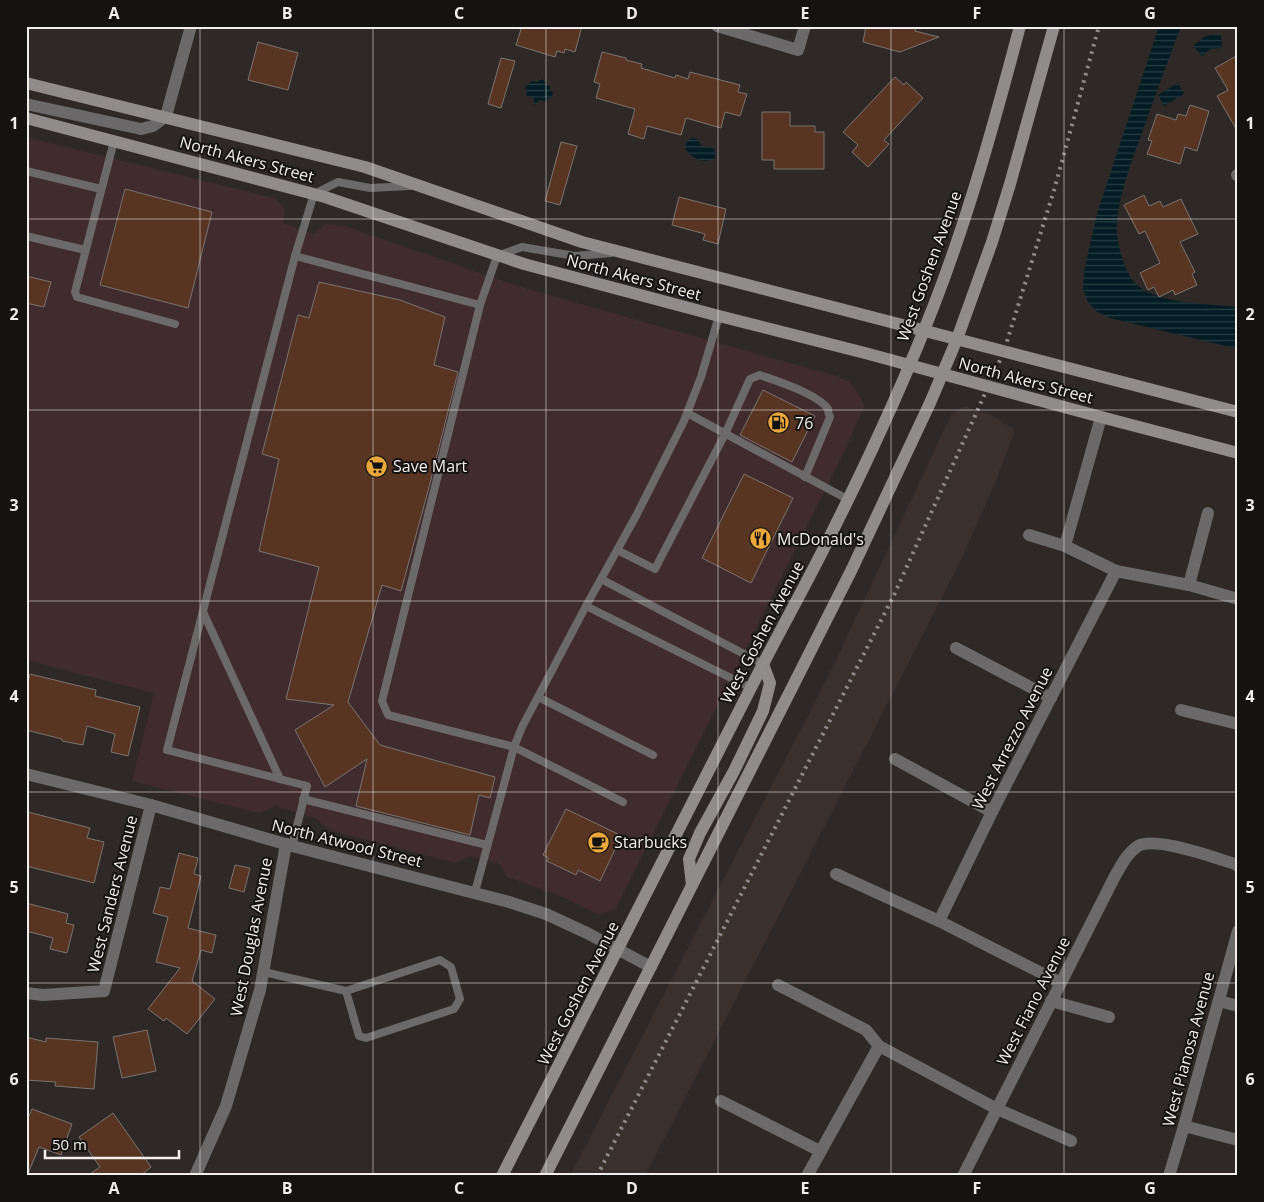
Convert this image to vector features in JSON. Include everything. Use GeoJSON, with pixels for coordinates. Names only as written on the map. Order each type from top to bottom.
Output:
{"type":"FeatureCollection","features":[{"type":"Feature","properties":{"kind":"main road","name":"West Goshen Avenue"},"geometry":{"type":"LineString","coordinates":[[502,1176],[763,664],[849,500],[875,444],[910,365],[938,294],[975,186],[999,108],[1020,26]]}},
{"type":"Feature","properties":{"kind":"main road"},"geometry":{"type":"LineString","coordinates":[[545,1176],[852,569],[943,375],[986,258],[1010,184],[1054,26]]}},
{"type":"Feature","properties":{"kind":"main road","name":"North Akers Street"},"geometry":{"type":"LineString","coordinates":[[26,83],[365,166],[582,242],[1238,412]]}},
{"type":"Feature","properties":{"kind":"main road","name":"North Akers Street"},"geometry":{"type":"LineString","coordinates":[[26,118],[314,194],[524,264],[1238,452]]}},
{"type":"Feature","properties":{"kind":"main road"},"geometry":{"type":"LineString","coordinates":[[692,885],[689,859],[700,833],[734,771],[763,710],[770,683],[763,664]]}},
{"type":"Feature","properties":{"kind":"street"},"geometry":{"type":"LineString","coordinates":[[26,104],[141,129],[153,126],[166,116],[191,26]]}},
{"type":"Feature","properties":{"kind":"street"},"geometry":{"type":"LineString","coordinates":[[717,26],[798,50],[804,26]]}},
{"type":"Feature","properties":{"kind":"street"},"geometry":{"type":"LineString","coordinates":[[1065,546],[1101,417]]}},
{"type":"Feature","properties":{"kind":"street"},"geometry":{"type":"LineString","coordinates":[[1189,585],[1208,513]]}},
{"type":"Feature","properties":{"kind":"street"},"geometry":{"type":"LineString","coordinates":[[1029,535],[1065,546],[1116,571],[1189,585],[1238,599]]}},
{"type":"Feature","properties":{"kind":"street","name":"West Arrezzo Avenue"},"geometry":{"type":"LineString","coordinates":[[939,921],[992,812],[1116,571]]}},
{"type":"Feature","properties":{"kind":"street"},"geometry":{"type":"LineString","coordinates":[[956,648],[1051,698]]}},
{"type":"Feature","properties":{"kind":"street"},"geometry":{"type":"LineString","coordinates":[[1181,710],[1238,724]]}},
{"type":"Feature","properties":{"kind":"street"},"geometry":{"type":"LineString","coordinates":[[895,759],[992,812]]}},
{"type":"Feature","properties":{"kind":"street","name":"North Atwood Street"},"geometry":{"type":"LineString","coordinates":[[26,774],[151,805],[289,845],[509,902],[546,914],[587,933],[651,967]]}},
{"type":"Feature","properties":{"kind":"street","name":"West Sanders Avenue"},"geometry":{"type":"LineString","coordinates":[[26,992],[43,995],[104,991],[151,805]]}},
{"type":"Feature","properties":{"kind":"street","name":"West Fiano Avenue"},"geometry":{"type":"LineString","coordinates":[[963,1176],[1115,876],[1128,856],[1139,845],[1154,843],[1171,846],[1238,866]]}},
{"type":"Feature","properties":{"kind":"street","name":"West Douglas Avenue"},"geometry":{"type":"LineString","coordinates":[[195,1176],[226,1106],[260,990],[289,845]]}},
{"type":"Feature","properties":{"kind":"street"},"geometry":{"type":"LineString","coordinates":[[836,874],[939,921],[1061,983]]}},
{"type":"Feature","properties":{"kind":"street","name":"West Pianosa Avenue"},"geometry":{"type":"LineString","coordinates":[[1169,1176],[1238,931]]}},
{"type":"Feature","properties":{"kind":"street"},"geometry":{"type":"LineString","coordinates":[[778,985],[866,1030],[879,1046],[997,1109],[1071,1141]]}},
{"type":"Feature","properties":{"kind":"street"},"geometry":{"type":"LineString","coordinates":[[1218,1001],[1238,1006]]}},
{"type":"Feature","properties":{"kind":"street"},"geometry":{"type":"LineString","coordinates":[[1051,1002],[1109,1017]]}},
{"type":"Feature","properties":{"kind":"street"},"geometry":{"type":"LineString","coordinates":[[807,1176],[879,1046]]}},
{"type":"Feature","properties":{"kind":"street"},"geometry":{"type":"LineString","coordinates":[[721,1102],[820,1151]]}},
{"type":"Feature","properties":{"kind":"street"},"geometry":{"type":"LineString","coordinates":[[1184,1126],[1238,1140]]}},
{"type":"Feature","properties":{"kind":"lane"},"geometry":{"type":"LineString","coordinates":[[114,141],[75,292],[77,298],[175,324]]}},
{"type":"Feature","properties":{"kind":"lane"},"geometry":{"type":"LineString","coordinates":[[26,171],[101,189]]}},
{"type":"Feature","properties":{"kind":"lane"},"geometry":{"type":"LineString","coordinates":[[289,845],[307,786],[167,750],[295,256],[314,194],[338,182],[370,188],[419,186]]}},
{"type":"Feature","properties":{"kind":"lane"},"geometry":{"type":"LineString","coordinates":[[26,236],[86,250]]}},
{"type":"Feature","properties":{"kind":"lane"},"geometry":{"type":"LineString","coordinates":[[621,252],[575,256],[522,247],[497,256],[480,305],[382,701],[388,714],[514,746],[623,802]]}},
{"type":"Feature","properties":{"kind":"lane"},"geometry":{"type":"LineString","coordinates":[[295,256],[480,305]]}},
{"type":"Feature","properties":{"kind":"lane"},"geometry":{"type":"LineString","coordinates":[[475,892],[514,746],[522,727],[659,471],[687,414],[701,377],[719,316]]}},
{"type":"Feature","properties":{"kind":"lane"},"geometry":{"type":"LineString","coordinates":[[617,550],[655,569],[725,434],[750,379],[760,375],[802,391],[828,410],[830,417],[805,477]]}},
{"type":"Feature","properties":{"kind":"lane"},"geometry":{"type":"LineString","coordinates":[[687,414],[849,500]]}},
{"type":"Feature","properties":{"kind":"lane"},"geometry":{"type":"LineString","coordinates":[[601,579],[763,664]]}},
{"type":"Feature","properties":{"kind":"lane"},"geometry":{"type":"LineString","coordinates":[[586,606],[751,688]]}},
{"type":"Feature","properties":{"kind":"lane"},"geometry":{"type":"LineString","coordinates":[[203,612],[280,779]]}},
{"type":"Feature","properties":{"kind":"lane"},"geometry":{"type":"LineString","coordinates":[[538,697],[654,755]]}},
{"type":"Feature","properties":{"kind":"lane"},"geometry":{"type":"LineString","coordinates":[[304,799],[488,845]]}},
{"type":"Feature","properties":{"kind":"lane"},"geometry":{"type":"LineString","coordinates":[[264,972],[346,992],[440,960],[451,967],[460,999],[454,1010],[366,1038],[359,1036],[346,992]]}},
{"type":"Feature","properties":{"kind":"shaded area"},"geometry":{"type":"Polygon","coordinates":[[[26,137],[276,199],[285,210],[283,223],[313,234],[326,224],[345,226],[524,288],[839,377],[851,383],[864,406],[847,446],[615,910],[598,914],[558,895],[507,877],[500,864],[469,856],[456,863],[329,830],[315,818],[276,806],[259,813],[132,781],[154,693],[26,660],[26,137]]]}},
{"type":"Feature","properties":{"kind":"shaded area"},"geometry":{"type":"Polygon","coordinates":[[[964,406],[989,414],[1015,430],[995,483],[959,564],[645,1176],[570,1176],[830,673],[951,415],[964,406]]]}},
{"type":"Feature","properties":{"kind":"water"},"geometry":{"type":"Polygon","coordinates":[[[1159,26],[1181,26],[1124,187],[1117,222],[1119,247],[1133,281],[1147,292],[1172,300],[1238,307],[1238,349],[1110,318],[1096,311],[1088,302],[1083,290],[1084,271],[1097,214],[1159,26]]]}},
{"type":"Feature","properties":{"kind":"water"},"geometry":{"type":"Polygon","coordinates":[[[1221,34],[1222,48],[1210,49],[1202,56],[1193,46],[1206,36],[1221,34]]]}},
{"type":"Feature","properties":{"kind":"water"},"geometry":{"type":"Polygon","coordinates":[[[542,79],[546,85],[550,86],[550,90],[553,92],[552,97],[546,101],[539,100],[535,105],[533,104],[534,98],[526,95],[525,87],[532,81],[537,82],[542,79]]]}},
{"type":"Feature","properties":{"kind":"water"},"geometry":{"type":"Polygon","coordinates":[[[1178,83],[1184,94],[1164,106],[1158,95],[1178,83]]]}},
{"type":"Feature","properties":{"kind":"water"},"geometry":{"type":"Polygon","coordinates":[[[692,138],[697,139],[702,146],[714,149],[715,158],[702,161],[691,155],[685,148],[687,141],[692,138]]]}},
{"type":"Feature","properties":{"kind":"building"},"geometry":{"type":"Polygon","coordinates":[[[522,26],[582,26],[575,52],[565,49],[564,53],[557,51],[555,57],[516,45],[522,26]]]}},
{"type":"Feature","properties":{"kind":"building"},"geometry":{"type":"Polygon","coordinates":[[[866,26],[916,26],[915,31],[939,37],[900,52],[863,42],[866,26]]]}},
{"type":"Feature","properties":{"kind":"building"},"geometry":{"type":"Polygon","coordinates":[[[258,42],[298,53],[288,90],[248,80],[258,42]]]}},
{"type":"Feature","properties":{"kind":"building"},"geometry":{"type":"Polygon","coordinates":[[[602,52],[626,58],[626,60],[642,64],[641,68],[675,78],[676,75],[688,79],[690,72],[740,85],[738,92],[747,94],[740,116],[725,112],[721,128],[686,118],[681,135],[647,126],[644,139],[628,134],[635,109],[596,98],[600,84],[594,82],[602,52]]]}},
{"type":"Feature","properties":{"kind":"building"},"geometry":{"type":"Polygon","coordinates":[[[1238,55],[1238,132],[1217,96],[1228,90],[1215,68],[1238,55]]]}},
{"type":"Feature","properties":{"kind":"building"},"geometry":{"type":"Polygon","coordinates":[[[501,58],[515,61],[501,108],[488,104],[501,58]]]}},
{"type":"Feature","properties":{"kind":"building"},"geometry":{"type":"Polygon","coordinates":[[[895,77],[904,85],[906,82],[923,98],[884,140],[889,144],[868,167],[852,152],[858,145],[843,132],[895,77]]]}},
{"type":"Feature","properties":{"kind":"building"},"geometry":{"type":"Polygon","coordinates":[[[1190,105],[1209,111],[1197,151],[1185,147],[1180,164],[1147,154],[1152,141],[1148,140],[1157,114],[1176,120],[1178,114],[1186,116],[1190,105]]]}},
{"type":"Feature","properties":{"kind":"building"},"geometry":{"type":"Polygon","coordinates":[[[762,112],[790,112],[790,126],[815,126],[815,132],[824,132],[824,169],[774,169],[774,160],[762,160],[762,112]]]}},
{"type":"Feature","properties":{"kind":"building"},"geometry":{"type":"Polygon","coordinates":[[[561,142],[577,146],[560,205],[545,201],[561,142]]]}},
{"type":"Feature","properties":{"kind":"building"},"geometry":{"type":"Polygon","coordinates":[[[125,189],[212,212],[188,308],[100,285],[125,189]]]}},
{"type":"Feature","properties":{"kind":"building"},"geometry":{"type":"Polygon","coordinates":[[[1144,195],[1149,206],[1160,201],[1163,207],[1181,199],[1198,234],[1180,242],[1195,272],[1192,274],[1197,285],[1175,295],[1173,290],[1159,297],[1154,287],[1148,290],[1140,273],[1160,263],[1145,231],[1139,234],[1124,205],[1144,195]]]}},
{"type":"Feature","properties":{"kind":"building"},"geometry":{"type":"Polygon","coordinates":[[[679,197],[726,209],[718,244],[703,240],[705,234],[672,225],[679,197]]]}},
{"type":"Feature","properties":{"kind":"building"},"geometry":{"type":"Polygon","coordinates":[[[26,276],[51,282],[44,307],[26,303],[26,276]]]}},
{"type":"Feature","properties":{"kind":"building"},"geometry":{"type":"Polygon","coordinates":[[[319,282],[400,300],[445,317],[434,365],[458,372],[401,591],[382,585],[348,702],[380,745],[495,777],[490,798],[479,795],[470,835],[356,806],[367,759],[325,787],[295,730],[334,705],[286,699],[319,567],[259,551],[279,459],[262,454],[298,315],[309,318],[319,282]]]}},
{"type":"Feature","properties":{"kind":"building"},"geometry":{"type":"Polygon","coordinates":[[[763,390],[815,416],[792,462],[740,435],[763,390]]]}},
{"type":"Feature","properties":{"kind":"building"},"geometry":{"type":"Polygon","coordinates":[[[744,474],[793,498],[751,583],[702,558],[744,474]]]}},
{"type":"Feature","properties":{"kind":"building"},"geometry":{"type":"Polygon","coordinates":[[[30,674],[96,690],[95,696],[140,707],[128,756],[111,752],[115,734],[87,726],[83,745],[26,730],[26,691],[30,674]]]}},
{"type":"Feature","properties":{"kind":"building"},"geometry":{"type":"Polygon","coordinates":[[[566,809],[618,834],[615,839],[619,841],[600,881],[578,870],[576,875],[547,861],[549,858],[543,855],[566,809]]]}},
{"type":"Feature","properties":{"kind":"building"},"geometry":{"type":"Polygon","coordinates":[[[28,812],[90,828],[87,838],[104,842],[94,883],[26,866],[26,821],[28,812]]]}},
{"type":"Feature","properties":{"kind":"building"},"geometry":{"type":"Polygon","coordinates":[[[179,853],[198,858],[194,874],[201,876],[188,928],[216,935],[212,953],[201,950],[192,981],[215,999],[187,1034],[166,1018],[164,1021],[148,1009],[180,968],[156,962],[168,917],[153,913],[160,887],[170,889],[179,853]]]}},
{"type":"Feature","properties":{"kind":"building"},"geometry":{"type":"Polygon","coordinates":[[[235,865],[250,868],[244,892],[229,888],[235,865]]]}},
{"type":"Feature","properties":{"kind":"building"},"geometry":{"type":"Polygon","coordinates":[[[26,903],[68,914],[66,923],[74,925],[67,953],[50,949],[53,938],[26,931],[26,903]]]}},
{"type":"Feature","properties":{"kind":"building"},"geometry":{"type":"Polygon","coordinates":[[[147,1030],[156,1071],[122,1078],[113,1037],[147,1030]]]}},
{"type":"Feature","properties":{"kind":"building"},"geometry":{"type":"Polygon","coordinates":[[[26,1037],[46,1042],[46,1038],[98,1042],[94,1089],[55,1086],[56,1082],[26,1080],[26,1037]]]}},
{"type":"Feature","properties":{"kind":"building"},"geometry":{"type":"Polygon","coordinates":[[[32,1109],[72,1124],[61,1155],[39,1147],[26,1176],[26,1123],[32,1109]]]}},
{"type":"Feature","properties":{"kind":"building"},"geometry":{"type":"Polygon","coordinates":[[[113,1113],[151,1167],[140,1176],[87,1176],[100,1167],[79,1137],[113,1113]]]}},
{"type":"Feature","properties":{"kind":"railway"},"geometry":{"type":"LineString","coordinates":[[597,1176],[894,595],[1004,351],[1055,187],[1099,26]]}},
{"type":"Feature","properties":{"kind":"place","name":"76"},"geometry":{"type":"Point","coordinates":[779,423]}},
{"type":"Feature","properties":{"kind":"place","name":"Save Mart"},"geometry":{"type":"Point","coordinates":[377,466]}},
{"type":"Feature","properties":{"kind":"place","name":"McDonald's"},"geometry":{"type":"Point","coordinates":[761,539]}},
{"type":"Feature","properties":{"kind":"place","name":"Starbucks"},"geometry":{"type":"Point","coordinates":[598,842]}}]}
